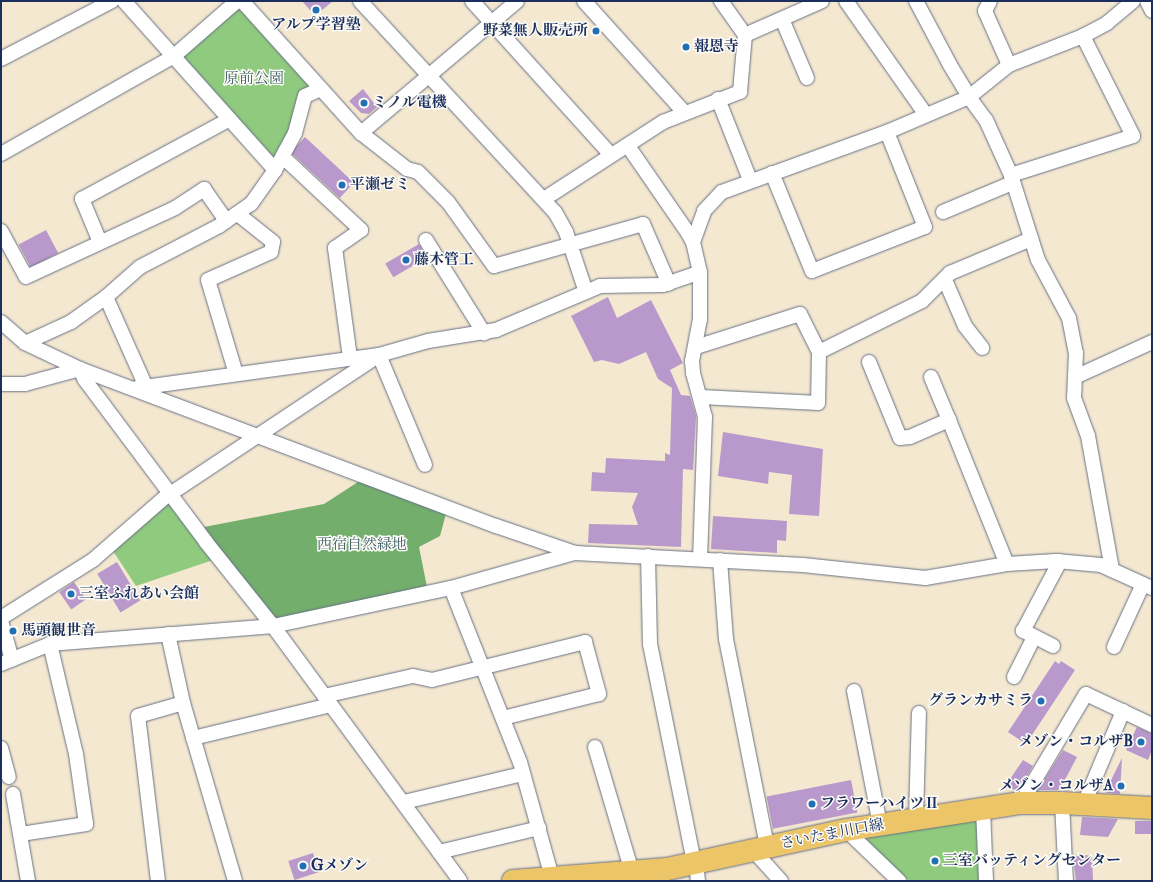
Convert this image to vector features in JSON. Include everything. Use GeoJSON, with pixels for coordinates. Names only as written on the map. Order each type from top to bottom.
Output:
{"type":"FeatureCollection","features":[{"type":"Feature","properties":{"kind":"main road","name":"さいたま川口線"},"geometry":{"type":"LineString","coordinates":[[513,881],[552,877],[696,868],[759,848],[846,830],[983,808],[1022,804],[1062,803],[1152,808]]}},
{"type":"Feature","properties":{"kind":"street"},"geometry":{"type":"LineString","coordinates":[[1,59],[112,1]]}},
{"type":"Feature","properties":{"kind":"street"},"geometry":{"type":"LineString","coordinates":[[124,1],[276,170]]}},
{"type":"Feature","properties":{"kind":"street"},"geometry":{"type":"LineString","coordinates":[[1,154],[174,56],[237,1]]}},
{"type":"Feature","properties":{"kind":"street"},"geometry":{"type":"LineString","coordinates":[[242,1],[361,133],[407,169],[418,172],[440,194],[494,266],[644,224],[669,284]]}},
{"type":"Feature","properties":{"kind":"street"},"geometry":{"type":"LineString","coordinates":[[360,1],[428,77],[561,220],[586,292]]}},
{"type":"Feature","properties":{"kind":"street"},"geometry":{"type":"LineString","coordinates":[[472,1],[611,155]]}},
{"type":"Feature","properties":{"kind":"street"},"geometry":{"type":"LineString","coordinates":[[361,133],[517,1]]}},
{"type":"Feature","properties":{"kind":"street"},"geometry":{"type":"LineString","coordinates":[[584,1],[684,112]]}},
{"type":"Feature","properties":{"kind":"street"},"geometry":{"type":"LineString","coordinates":[[544,200],[611,155],[628,146],[664,122],[684,112],[740,92],[745,35],[721,1]]}},
{"type":"Feature","properties":{"kind":"street"},"geometry":{"type":"LineString","coordinates":[[745,35],[822,1]]}},
{"type":"Feature","properties":{"kind":"street"},"geometry":{"type":"LineString","coordinates":[[846,1],[926,115]]}},
{"type":"Feature","properties":{"kind":"street"},"geometry":{"type":"LineString","coordinates":[[916,1],[969,97],[986,120],[1012,179],[1038,260],[1069,318],[1076,353],[1074,398],[1088,436],[1112,570]]}},
{"type":"Feature","properties":{"kind":"street"},"geometry":{"type":"LineString","coordinates":[[990,1],[985,11],[1010,66]]}},
{"type":"Feature","properties":{"kind":"street"},"geometry":{"type":"LineString","coordinates":[[1147,1],[1152,11]]}},
{"type":"Feature","properties":{"kind":"street"},"geometry":{"type":"LineString","coordinates":[[693,242],[708,204],[722,192],[750,180],[887,132],[969,97],[1010,66],[1083,36],[1125,4]]}},
{"type":"Feature","properties":{"kind":"street"},"geometry":{"type":"LineString","coordinates":[[782,19],[807,78]]}},
{"type":"Feature","properties":{"kind":"street"},"geometry":{"type":"LineString","coordinates":[[943,212],[1012,179],[1133,136],[1083,36]]}},
{"type":"Feature","properties":{"kind":"street"},"geometry":{"type":"LineString","coordinates":[[25,342],[71,322],[106,297],[140,267],[238,215],[251,204],[276,170],[295,133],[304,96],[322,89]]}},
{"type":"Feature","properties":{"kind":"street"},"geometry":{"type":"LineString","coordinates":[[718,99],[750,180]]}},
{"type":"Feature","properties":{"kind":"street"},"geometry":{"type":"LineString","coordinates":[[100,242],[82,199],[230,119]]}},
{"type":"Feature","properties":{"kind":"street"},"geometry":{"type":"LineString","coordinates":[[772,173],[812,271],[926,227],[887,132]]}},
{"type":"Feature","properties":{"kind":"street"},"geometry":{"type":"LineString","coordinates":[[628,146],[693,242],[700,272],[700,319],[693,373],[701,397],[705,417],[700,558]]}},
{"type":"Feature","properties":{"kind":"street"},"geometry":{"type":"LineString","coordinates":[[283,157],[361,230],[335,248],[350,357]]}},
{"type":"Feature","properties":{"kind":"street"},"geometry":{"type":"LineString","coordinates":[[1,231],[26,277],[175,208],[204,189],[226,221]]}},
{"type":"Feature","properties":{"kind":"street"},"geometry":{"type":"LineString","coordinates":[[236,374],[208,280],[271,252],[273,242],[238,215]]}},
{"type":"Feature","properties":{"kind":"street"},"geometry":{"type":"LineString","coordinates":[[819,352],[922,301],[945,280],[950,273],[1031,239]]}},
{"type":"Feature","properties":{"kind":"street"},"geometry":{"type":"LineString","coordinates":[[426,240],[484,333]]}},
{"type":"Feature","properties":{"kind":"street"},"geometry":{"type":"LineString","coordinates":[[141,387],[350,357],[379,355],[428,341],[484,333],[600,286],[669,284],[700,272]]}},
{"type":"Feature","properties":{"kind":"street"},"geometry":{"type":"LineString","coordinates":[[945,280],[965,326],[982,348]]}},
{"type":"Feature","properties":{"kind":"street"},"geometry":{"type":"LineString","coordinates":[[106,297],[141,387]]}},
{"type":"Feature","properties":{"kind":"street"},"geometry":{"type":"LineString","coordinates":[[696,347],[800,314],[819,352],[818,403],[701,397]]}},
{"type":"Feature","properties":{"kind":"street"},"geometry":{"type":"LineString","coordinates":[[1,322],[25,342],[80,369],[141,387],[466,515],[575,553],[700,558],[870,570],[925,578],[1007,564],[1060,561],[1102,564],[1147,586],[1114,647]]}},
{"type":"Feature","properties":{"kind":"street"},"geometry":{"type":"LineString","coordinates":[[1075,377],[1152,342]]}},
{"type":"Feature","properties":{"kind":"street"},"geometry":{"type":"LineString","coordinates":[[1,618],[93,560],[170,494],[379,355]]}},
{"type":"Feature","properties":{"kind":"street"},"geometry":{"type":"LineString","coordinates":[[379,355],[425,465]]}},
{"type":"Feature","properties":{"kind":"street"},"geometry":{"type":"LineString","coordinates":[[869,362],[900,438],[910,437],[948,420]]}},
{"type":"Feature","properties":{"kind":"street"},"geometry":{"type":"LineString","coordinates":[[1,384],[25,384],[80,369]]}},
{"type":"Feature","properties":{"kind":"street"},"geometry":{"type":"LineString","coordinates":[[80,369],[85,380],[170,494],[273,626],[404,802],[460,881]]}},
{"type":"Feature","properties":{"kind":"street"},"geometry":{"type":"LineString","coordinates":[[931,377],[1007,564]]}},
{"type":"Feature","properties":{"kind":"street"},"geometry":{"type":"LineString","coordinates":[[1,621],[7,661],[50,644],[273,626],[451,588],[575,553]]}},
{"type":"Feature","properties":{"kind":"street"},"geometry":{"type":"LineString","coordinates":[[648,556],[650,644],[696,868]]}},
{"type":"Feature","properties":{"kind":"street"},"geometry":{"type":"LineString","coordinates":[[720,560],[726,639],[759,848],[781,881]]}},
{"type":"Feature","properties":{"kind":"street"},"geometry":{"type":"LineString","coordinates":[[1053,646],[1023,631],[1060,561]]}},
{"type":"Feature","properties":{"kind":"street"},"geometry":{"type":"LineString","coordinates":[[451,588],[483,668],[522,774],[539,828],[552,877]]}},
{"type":"Feature","properties":{"kind":"street"},"geometry":{"type":"LineString","coordinates":[[168,634],[183,704],[235,881]]}},
{"type":"Feature","properties":{"kind":"street"},"geometry":{"type":"LineString","coordinates":[[1014,678],[1034,637]]}},
{"type":"Feature","properties":{"kind":"street"},"geometry":{"type":"LineString","coordinates":[[193,738],[413,676],[432,680],[585,642],[599,694],[502,718]]}},
{"type":"Feature","properties":{"kind":"street"},"geometry":{"type":"LineString","coordinates":[[20,834],[86,824],[76,754],[50,644]]}},
{"type":"Feature","properties":{"kind":"street"},"geometry":{"type":"LineString","coordinates":[[854,691],[880,824]]}},
{"type":"Feature","properties":{"kind":"street"},"geometry":{"type":"LineString","coordinates":[[1022,804],[1086,694],[1152,725]]}},
{"type":"Feature","properties":{"kind":"street"},"geometry":{"type":"LineString","coordinates":[[158,881],[138,716],[183,704]]}},
{"type":"Feature","properties":{"kind":"street"},"geometry":{"type":"LineString","coordinates":[[1084,804],[1123,711]]}},
{"type":"Feature","properties":{"kind":"street"},"geometry":{"type":"LineString","coordinates":[[916,818],[919,713]]}},
{"type":"Feature","properties":{"kind":"street"},"geometry":{"type":"LineString","coordinates":[[595,747],[632,872]]}},
{"type":"Feature","properties":{"kind":"street"},"geometry":{"type":"LineString","coordinates":[[1,748],[9,777]]}},
{"type":"Feature","properties":{"kind":"street"},"geometry":{"type":"LineString","coordinates":[[404,802],[522,774]]}},
{"type":"Feature","properties":{"kind":"street"},"geometry":{"type":"LineString","coordinates":[[13,794],[28,881]]}},
{"type":"Feature","properties":{"kind":"street"},"geometry":{"type":"LineString","coordinates":[[1062,803],[1066,881]]}},
{"type":"Feature","properties":{"kind":"street"},"geometry":{"type":"LineString","coordinates":[[983,808],[986,881]]}},
{"type":"Feature","properties":{"kind":"street"},"geometry":{"type":"LineString","coordinates":[[440,852],[539,828]]}},
{"type":"Feature","properties":{"kind":"street"},"geometry":{"type":"LineString","coordinates":[[846,830],[899,881]]}},
{"type":"Feature","properties":{"kind":"green space","name":"原前公園"},"geometry":{"type":"Polygon","coordinates":[[[238,6],[316,87],[276,160],[182,58],[238,6]]]}},
{"type":"Feature","properties":{"kind":"green space","name":"西宿自然緑地"},"geometry":{"type":"Polygon","coordinates":[[[361,480],[447,510],[440,536],[419,547],[427,587],[276,621],[269,618],[204,527],[324,504],[361,480]]]}},
{"type":"Feature","properties":{"kind":"green space"},"geometry":{"type":"Polygon","coordinates":[[[168,503],[213,560],[136,586],[113,551],[168,503]]]}},
{"type":"Feature","properties":{"kind":"green space","name":"三室バッティングセンター"},"geometry":{"type":"Polygon","coordinates":[[[980,820],[982,881],[909,881],[867,841],[871,831],[980,820]]]}},
{"type":"Feature","properties":{"kind":"building","name":"アルプ学習塾"},"geometry":{"type":"Polygon","coordinates":[[[302,1],[333,1],[315,16],[302,1]]]}},
{"type":"Feature","properties":{"kind":"building","name":"ミノル電機"},"geometry":{"type":"Polygon","coordinates":[[[363,89],[377,107],[369,114],[361,113],[349,101],[363,89]]]}},
{"type":"Feature","properties":{"kind":"building"},"geometry":{"type":"Polygon","coordinates":[[[305,137],[354,183],[340,198],[291,152],[305,137]]]}},
{"type":"Feature","properties":{"kind":"building"},"geometry":{"type":"Polygon","coordinates":[[[46,230],[58,253],[31,268],[19,245],[46,230]]]}},
{"type":"Feature","properties":{"kind":"building","name":"藤木管工"},"geometry":{"type":"Polygon","coordinates":[[[419,244],[427,258],[393,277],[385,264],[419,244]]]}},
{"type":"Feature","properties":{"kind":"building"},"geometry":{"type":"Polygon","coordinates":[[[608,297],[617,318],[651,300],[683,363],[670,370],[681,395],[690,396],[696,416],[693,470],[683,469],[681,547],[588,543],[589,524],[638,525],[632,507],[638,493],[591,491],[592,472],[605,473],[606,458],[665,461],[665,453],[670,455],[672,388],[658,379],[646,352],[619,364],[602,360],[594,362],[571,316],[608,297]]]}},
{"type":"Feature","properties":{"kind":"building"},"geometry":{"type":"Polygon","coordinates":[[[723,432],[823,449],[819,516],[789,514],[792,475],[769,472],[768,484],[718,476],[723,432]]]}},
{"type":"Feature","properties":{"kind":"building"},"geometry":{"type":"Polygon","coordinates":[[[713,516],[787,521],[786,541],[777,540],[777,553],[711,549],[713,516]]]}},
{"type":"Feature","properties":{"kind":"building"},"geometry":{"type":"Polygon","coordinates":[[[117,562],[140,601],[120,612],[97,574],[117,562]]]}},
{"type":"Feature","properties":{"kind":"building"},"geometry":{"type":"Polygon","coordinates":[[[74,582],[86,599],[71,610],[59,592],[74,582]]]}},
{"type":"Feature","properties":{"kind":"building","name":"グランカサミラ"},"geometry":{"type":"Polygon","coordinates":[[[1055,661],[1059,664],[1061,661],[1075,670],[1026,744],[1008,732],[1055,661]]]}},
{"type":"Feature","properties":{"kind":"building","name":"メゾン・コルザB"},"geometry":{"type":"Polygon","coordinates":[[[1137,727],[1152,734],[1152,750],[1148,760],[1126,750],[1137,727]]]}},
{"type":"Feature","properties":{"kind":"building"},"geometry":{"type":"Polygon","coordinates":[[[1063,750],[1077,757],[1067,776],[1058,790],[1038,790],[1063,750]]]}},
{"type":"Feature","properties":{"kind":"building"},"geometry":{"type":"Polygon","coordinates":[[[1122,758],[1120,794],[1107,793],[1105,792],[1122,758]]]}},
{"type":"Feature","properties":{"kind":"building"},"geometry":{"type":"Polygon","coordinates":[[[1023,760],[1033,766],[1018,791],[1016,791],[1006,785],[1023,760]]]}},
{"type":"Feature","properties":{"kind":"building","name":"フラワーハイツⅡ"},"geometry":{"type":"Polygon","coordinates":[[[851,780],[857,812],[773,829],[767,796],[851,780]]]}},
{"type":"Feature","properties":{"kind":"building"},"geometry":{"type":"Polygon","coordinates":[[[1082,817],[1118,819],[1108,837],[1080,835],[1082,817]]]}},
{"type":"Feature","properties":{"kind":"building"},"geometry":{"type":"Polygon","coordinates":[[[1135,821],[1152,821],[1152,834],[1135,834],[1135,821]]]}},
{"type":"Feature","properties":{"kind":"building","name":"Gメゾン"},"geometry":{"type":"Polygon","coordinates":[[[313,853],[319,872],[294,880],[288,861],[313,853]]]}},
{"type":"Feature","properties":{"kind":"building"},"geometry":{"type":"Polygon","coordinates":[[[1092,855],[1093,881],[1076,881],[1073,856],[1092,855]]]}},
{"type":"Feature","properties":{"kind":"place","name":"アルプ学習塾"},"geometry":{"type":"Point","coordinates":[316,10]}},
{"type":"Feature","properties":{"kind":"place","name":"野菜無人販売所"},"geometry":{"type":"Point","coordinates":[596,31]}},
{"type":"Feature","properties":{"kind":"place","name":"報恩寺"},"geometry":{"type":"Point","coordinates":[686,47]}},
{"type":"Feature","properties":{"kind":"place","name":"ミノル電機"},"geometry":{"type":"Point","coordinates":[364,103]}},
{"type":"Feature","properties":{"kind":"place","name":"平瀬ゼミ"},"geometry":{"type":"Point","coordinates":[342,185]}},
{"type":"Feature","properties":{"kind":"place","name":"藤木管工"},"geometry":{"type":"Point","coordinates":[406,260]}},
{"type":"Feature","properties":{"kind":"place","name":"三室ふれあい会館"},"geometry":{"type":"Point","coordinates":[71,594]}},
{"type":"Feature","properties":{"kind":"place","name":"馬頭観世音"},"geometry":{"type":"Point","coordinates":[13,631]}},
{"type":"Feature","properties":{"kind":"place","name":"グランカサミラ"},"geometry":{"type":"Point","coordinates":[1041,701]}},
{"type":"Feature","properties":{"kind":"place","name":"メゾン・コルザB"},"geometry":{"type":"Point","coordinates":[1141,742]}},
{"type":"Feature","properties":{"kind":"place","name":"メゾン・コルザA"},"geometry":{"type":"Point","coordinates":[1121,786]}},
{"type":"Feature","properties":{"kind":"place","name":"フラワーハイツⅡ"},"geometry":{"type":"Point","coordinates":[812,804]}},
{"type":"Feature","properties":{"kind":"place","name":"三室バッティングセンター"},"geometry":{"type":"Point","coordinates":[935,861]}},
{"type":"Feature","properties":{"kind":"place","name":"Gメゾン"},"geometry":{"type":"Point","coordinates":[303,866]}}]}
